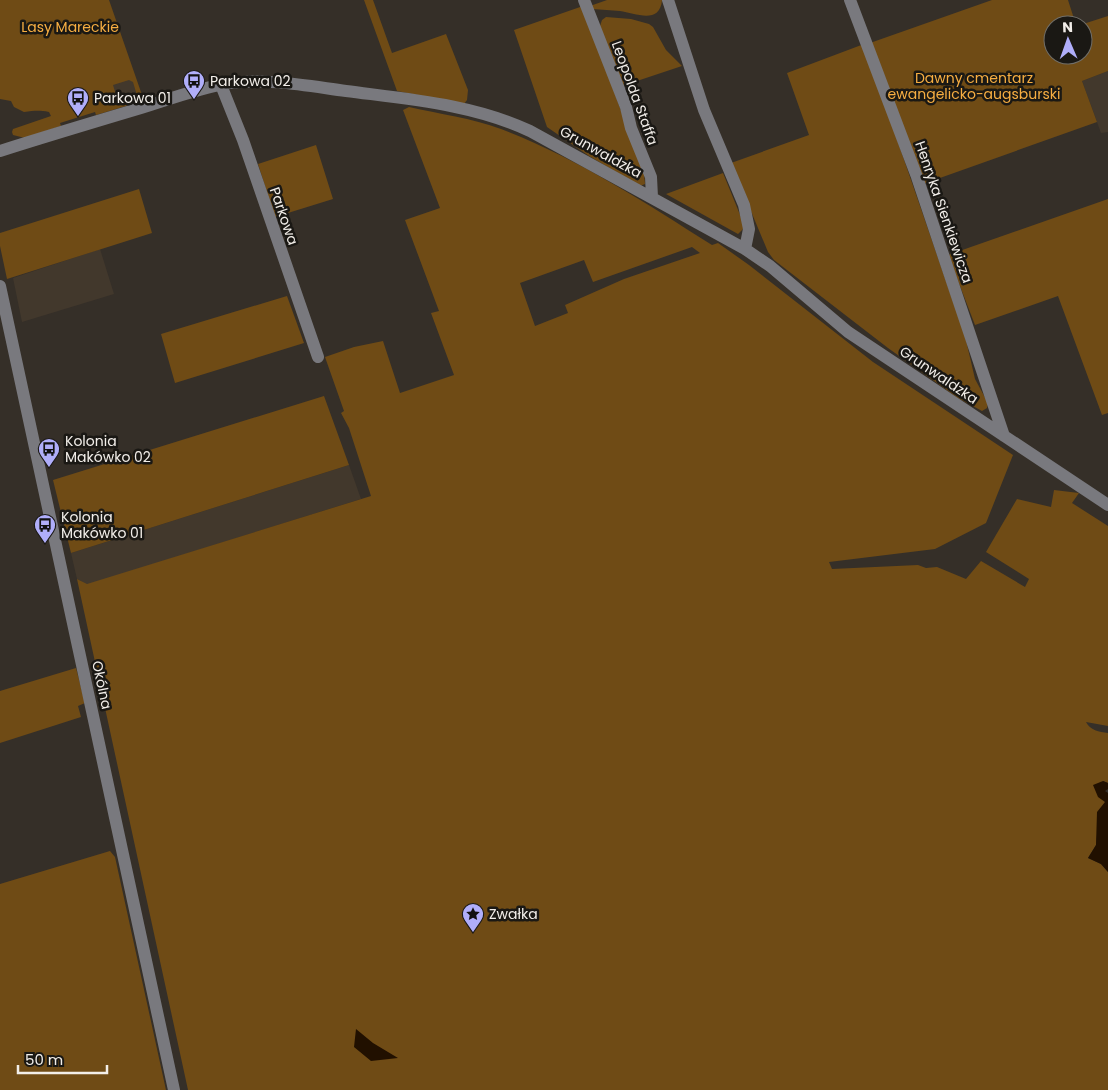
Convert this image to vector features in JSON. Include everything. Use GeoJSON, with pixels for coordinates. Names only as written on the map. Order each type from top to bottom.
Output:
{"type":"FeatureCollection","features":[{"type":"Feature","properties":{"kind":"street","name":"Leopolda Staffa"},"geometry":{"type":"LineString","coordinates":[[584,0],[651,177],[652,197]]}},
{"type":"Feature","properties":{"kind":"street"},"geometry":{"type":"LineString","coordinates":[[668,0],[704,110],[744,205],[749,229],[745,249]]}},
{"type":"Feature","properties":{"kind":"street","name":"Henryka Sienkiewicza"},"geometry":{"type":"LineString","coordinates":[[850,0],[917,177],[1004,436]]}},
{"type":"Feature","properties":{"kind":"street","name":"Grunwaldzka"},"geometry":{"type":"LineString","coordinates":[[0,151],[221,85],[241,82],[263,82],[404,98],[504,120],[530,131],[745,249],[770,266],[848,332],[1108,505]]}},
{"type":"Feature","properties":{"kind":"street","name":"Parkowa"},"geometry":{"type":"LineString","coordinates":[[221,85],[243,140],[318,357]]}},
{"type":"Feature","properties":{"kind":"street","name":"Okólna"},"geometry":{"type":"LineString","coordinates":[[0,286],[174,1090]]}},
{"type":"Feature","properties":{"kind":"shaded area"},"geometry":{"type":"Polygon","coordinates":[[[1108,71],[1108,132],[1101,133],[1082,81],[1108,71]]]}},
{"type":"Feature","properties":{"kind":"shaded area"},"geometry":{"type":"Polygon","coordinates":[[[134,77],[138,94],[115,100],[111,83],[134,77]]]}},
{"type":"Feature","properties":{"kind":"shaded area"},"geometry":{"type":"Polygon","coordinates":[[[100,249],[114,294],[22,322],[13,278],[100,249]]]}},
{"type":"Feature","properties":{"kind":"shaded area"},"geometry":{"type":"Polygon","coordinates":[[[349,465],[361,499],[87,585],[77,579],[71,553],[349,465]]]}},
{"type":"Feature","properties":{"kind":"shaded area"},"geometry":{"type":"Polygon","coordinates":[[[1103,781],[1108,783],[1108,789],[1105,791],[1108,793],[1108,872],[1101,864],[1088,858],[1096,845],[1097,812],[1105,802],[1098,797],[1093,785],[1103,781]]]}},
{"type":"Feature","properties":{"kind":"shaded area"},"geometry":{"type":"Polygon","coordinates":[[[356,1029],[373,1043],[398,1058],[371,1061],[354,1047],[356,1029]]]}},
{"type":"Feature","properties":{"kind":"green space","name":"Lasy Mareckie"},"geometry":{"type":"Polygon","coordinates":[[[0,0],[109,0],[145,101],[138,99],[133,82],[129,80],[113,85],[116,95],[122,94],[124,98],[129,96],[130,102],[126,106],[96,115],[95,112],[60,123],[61,126],[25,138],[13,135],[13,129],[51,116],[49,112],[45,111],[24,112],[14,107],[11,101],[0,99],[0,0]]]}},
{"type":"Feature","properties":{"kind":"green space"},"geometry":{"type":"Polygon","coordinates":[[[364,0],[373,0],[392,53],[446,34],[468,90],[467,100],[464,104],[397,91],[364,0]]]}},
{"type":"Feature","properties":{"kind":"green space"},"geometry":{"type":"Polygon","coordinates":[[[607,0],[662,0],[657,13],[646,16],[620,11],[592,9],[590,6],[607,0]]]}},
{"type":"Feature","properties":{"kind":"green space","name":"Dawny cmentarz ewangelicko-augsburski"},"geometry":{"type":"Polygon","coordinates":[[[992,0],[1068,0],[1073,15],[1043,15],[1043,65],[1093,65],[1093,21],[1108,16],[1108,71],[1082,81],[1097,122],[923,184],[870,43],[992,0]]]}},
{"type":"Feature","properties":{"kind":"green space"},"geometry":{"type":"Polygon","coordinates":[[[583,6],[644,174],[645,184],[640,186],[589,156],[547,127],[514,30],[583,6]]]}},
{"type":"Feature","properties":{"kind":"green space"},"geometry":{"type":"Polygon","coordinates":[[[606,17],[631,19],[649,24],[653,27],[666,50],[682,66],[625,85],[622,88],[600,26],[602,20],[606,17]]]}},
{"type":"Feature","properties":{"kind":"green space"},"geometry":{"type":"Polygon","coordinates":[[[864,44],[965,336],[975,379],[988,403],[987,408],[982,411],[958,398],[888,348],[774,260],[768,252],[731,163],[809,135],[787,73],[864,44]]]}},
{"type":"Feature","properties":{"kind":"green space"},"geometry":{"type":"Polygon","coordinates":[[[409,107],[467,119],[501,129],[583,167],[712,245],[718,243],[873,362],[1013,455],[986,523],[935,549],[829,562],[832,569],[918,565],[926,568],[937,567],[966,579],[981,561],[1025,587],[1029,579],[986,552],[1017,499],[1051,507],[1054,490],[1079,493],[1072,503],[1108,526],[1108,726],[1086,722],[1095,730],[1108,733],[1108,783],[1103,781],[1105,802],[1096,845],[1088,858],[1101,864],[1108,872],[1108,1090],[188,1090],[77,579],[87,584],[371,496],[349,428],[341,413],[344,411],[325,357],[354,347],[383,341],[400,393],[454,375],[431,313],[439,311],[405,220],[440,208],[403,110],[409,107]],[[692,247],[593,282],[584,260],[520,283],[535,326],[568,313],[565,305],[624,279],[700,253],[692,247]]]}},
{"type":"Feature","properties":{"kind":"green space"},"geometry":{"type":"Polygon","coordinates":[[[316,145],[333,199],[275,217],[258,164],[316,145]]]}},
{"type":"Feature","properties":{"kind":"green space"},"geometry":{"type":"Polygon","coordinates":[[[723,173],[745,227],[738,234],[666,194],[723,173]]]}},
{"type":"Feature","properties":{"kind":"green space"},"geometry":{"type":"Polygon","coordinates":[[[139,189],[152,233],[7,279],[0,246],[0,233],[139,189]]]}},
{"type":"Feature","properties":{"kind":"green space"},"geometry":{"type":"Polygon","coordinates":[[[1108,199],[1108,413],[1102,415],[1058,296],[975,325],[948,255],[1108,199]]]}},
{"type":"Feature","properties":{"kind":"green space"},"geometry":{"type":"Polygon","coordinates":[[[287,296],[304,343],[175,383],[161,334],[287,296]]]}},
{"type":"Feature","properties":{"kind":"green space"},"geometry":{"type":"Polygon","coordinates":[[[324,396],[349,465],[71,553],[53,480],[324,396]]]}},
{"type":"Feature","properties":{"kind":"green space"},"geometry":{"type":"Polygon","coordinates":[[[76,668],[85,703],[78,706],[81,717],[0,743],[0,691],[76,668]]]}},
{"type":"Feature","properties":{"kind":"green space"},"geometry":{"type":"Polygon","coordinates":[[[110,851],[115,857],[166,1090],[0,1090],[0,884],[110,851]]]}},
{"type":"Feature","properties":{"kind":"place","name":"Parkowa 02"},"geometry":{"type":"Point","coordinates":[194,100]}},
{"type":"Feature","properties":{"kind":"place","name":"Parkowa 01"},"geometry":{"type":"Point","coordinates":[78,117]}},
{"type":"Feature","properties":{"kind":"place","name":"Kolonia Makówko 02"},"geometry":{"type":"Point","coordinates":[49,468]}},
{"type":"Feature","properties":{"kind":"place","name":"Kolonia Makówko 01"},"geometry":{"type":"Point","coordinates":[45,544]}},
{"type":"Feature","properties":{"kind":"place","name":"Zwałka"},"geometry":{"type":"Point","coordinates":[473,933]}}]}
